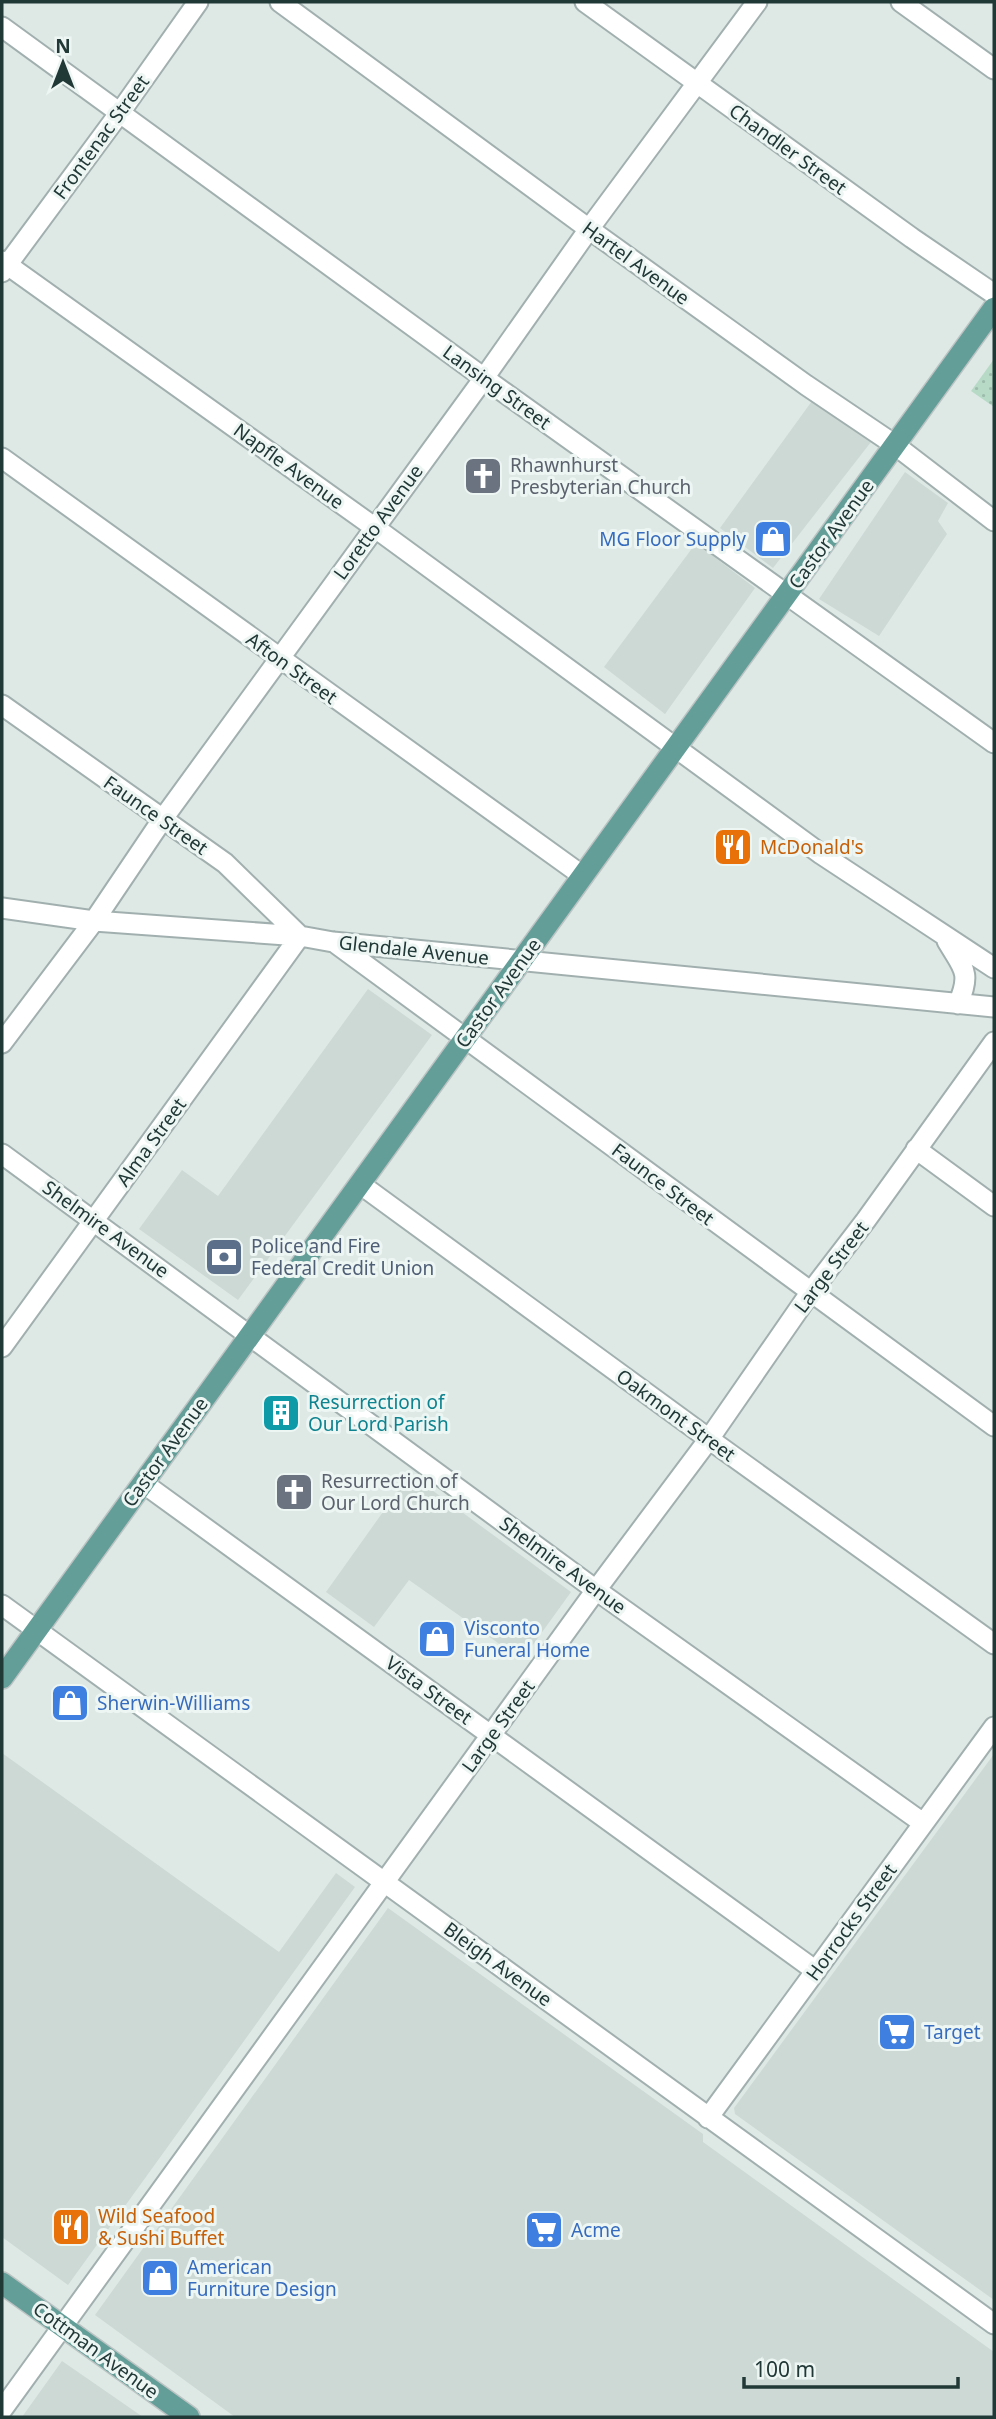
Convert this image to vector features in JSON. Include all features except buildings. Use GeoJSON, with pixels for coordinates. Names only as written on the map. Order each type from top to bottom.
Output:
{"type":"FeatureCollection","features":[{"type":"Feature","properties":{"kind":"main road","name":"Castor Avenue"},"geometry":{"type":"LineString","coordinates":[[2,1678],[994,308]]}},
{"type":"Feature","properties":{"kind":"main road","name":"Cottman Avenue"},"geometry":{"type":"LineString","coordinates":[[2,2283],[189,2417]]}},
{"type":"Feature","properties":{"kind":"street","name":"Frontenac Street"},"geometry":{"type":"LineString","coordinates":[[3,266],[121,111],[198,2]]}},
{"type":"Feature","properties":{"kind":"street","name":"Hartel Avenue"},"geometry":{"type":"LineString","coordinates":[[280,2],[806,386],[895,445],[994,521]]}},
{"type":"Feature","properties":{"kind":"street","name":"Chandler Street"},"geometry":{"type":"LineString","coordinates":[[584,2],[994,294]]}},
{"type":"Feature","properties":{"kind":"street","name":"Loretto Avenue"},"geometry":{"type":"LineString","coordinates":[[2,1043],[94,921],[162,820],[278,659],[695,83],[757,2]]}},
{"type":"Feature","properties":{"kind":"street"},"geometry":{"type":"LineString","coordinates":[[901,2],[994,69]]}},
{"type":"Feature","properties":{"kind":"street","name":"Lansing Street"},"geometry":{"type":"LineString","coordinates":[[2,27],[121,111],[484,378],[994,743]]}},
{"type":"Feature","properties":{"kind":"street","name":"Napfle Avenue"},"geometry":{"type":"LineString","coordinates":[[3,266],[374,527],[821,854],[994,968]]}},
{"type":"Feature","properties":{"kind":"street","name":"Afton Street"},"geometry":{"type":"LineString","coordinates":[[2,458],[583,876]]}},
{"type":"Feature","properties":{"kind":"street","name":"Faunce Street"},"geometry":{"type":"LineString","coordinates":[[2,705],[225,863],[300,936]]}},
{"type":"Feature","properties":{"kind":"street","name":"Glendale Avenue"},"geometry":{"type":"LineString","coordinates":[[2,908],[94,921],[300,936],[333,942],[994,1007]]}},
{"type":"Feature","properties":{"kind":"street","name":"Alma Street"},"geometry":{"type":"LineString","coordinates":[[2,1347],[300,936]]}},
{"type":"Feature","properties":{"kind":"street"},"geometry":{"type":"LineString","coordinates":[[945,937],[966,977],[966,985],[958,1004]]}},
{"type":"Feature","properties":{"kind":"street","name":"Faunce Street"},"geometry":{"type":"LineString","coordinates":[[333,942],[994,1426]]}},
{"type":"Feature","properties":{"kind":"street","name":"Large Street"},"geometry":{"type":"LineString","coordinates":[[2,2410],[596,1590],[709,1439],[810,1293],[994,1042]]}},
{"type":"Feature","properties":{"kind":"street"},"geometry":{"type":"LineString","coordinates":[[916,1149],[994,1206]]}},
{"type":"Feature","properties":{"kind":"street","name":"Shelmire Avenue"},"geometry":{"type":"LineString","coordinates":[[2,1154],[596,1590],[923,1824]]}},
{"type":"Feature","properties":{"kind":"street","name":"Oakmont Street"},"geometry":{"type":"LineString","coordinates":[[360,1184],[994,1644]]}},
{"type":"Feature","properties":{"kind":"street","name":"Vista Street"},"geometry":{"type":"LineString","coordinates":[[143,1483],[816,1971]]}},
{"type":"Feature","properties":{"kind":"street","name":"Bleigh Avenue"},"geometry":{"type":"LineString","coordinates":[[2,1605],[994,2324]]}},
{"type":"Feature","properties":{"kind":"street","name":"Horrocks Street"},"geometry":{"type":"LineString","coordinates":[[708,2118],[994,1727]]}},
{"type":"Feature","properties":{"kind":"shaded area"},"geometry":{"type":"Polygon","coordinates":[[[812,401],[871,442],[773,568],[720,528],[812,401]]]}},
{"type":"Feature","properties":{"kind":"shaded area"},"geometry":{"type":"Polygon","coordinates":[[[905,472],[948,503],[938,521],[947,534],[879,636],[819,599],[905,472]]]}},
{"type":"Feature","properties":{"kind":"shaded area"},"geometry":{"type":"Polygon","coordinates":[[[696,543],[755,588],[665,714],[604,667],[696,543]]]}},
{"type":"Feature","properties":{"kind":"shaded area"},"geometry":{"type":"Polygon","coordinates":[[[368,989],[432,1035],[238,1300],[139,1229],[182,1170],[218,1196],[368,989]]]}},
{"type":"Feature","properties":{"kind":"shaded area"},"geometry":{"type":"Polygon","coordinates":[[[410,1474],[571,1592],[522,1660],[409,1580],[374,1627],[326,1592],[410,1474]]]}},
{"type":"Feature","properties":{"kind":"shaded area"},"geometry":{"type":"Polygon","coordinates":[[[2,1753],[279,1952],[336,1873],[355,1887],[68,2285],[2,2237],[2,1753]]]}},
{"type":"Feature","properties":{"kind":"shaded area","name":"Target"},"geometry":{"type":"Polygon","coordinates":[[[994,1754],[994,2300],[735,2114],[734,2108],[994,1754]]]}},
{"type":"Feature","properties":{"kind":"shaded area"},"geometry":{"type":"Polygon","coordinates":[[[388,1908],[703,2134],[703,2142],[994,2352],[994,2417],[235,2417],[95,2315],[388,1908]]]}},
{"type":"Feature","properties":{"kind":"shaded area"},"geometry":{"type":"Polygon","coordinates":[[[62,2361],[143,2417],[22,2417],[62,2361]]]}},
{"type":"Feature","properties":{"kind":"green space"},"geometry":{"type":"Polygon","coordinates":[[[994,359],[994,407],[971,391],[994,359]]]}},
{"type":"Feature","properties":{"kind":"place","name":"Rhawnhurst Presbyterian Church"},"geometry":{"type":"Point","coordinates":[483,476]}},
{"type":"Feature","properties":{"kind":"place","name":"MG Floor Supply"},"geometry":{"type":"Point","coordinates":[773,539]}},
{"type":"Feature","properties":{"kind":"place","name":"McDonald's"},"geometry":{"type":"Point","coordinates":[733,847]}},
{"type":"Feature","properties":{"kind":"place","name":"Police and Fire Federal Credit Union"},"geometry":{"type":"Point","coordinates":[224,1257]}},
{"type":"Feature","properties":{"kind":"place","name":"Resurrection of Our Lord Parish"},"geometry":{"type":"Point","coordinates":[281,1413]}},
{"type":"Feature","properties":{"kind":"place","name":"Resurrection of Our Lord Church"},"geometry":{"type":"Point","coordinates":[294,1492]}},
{"type":"Feature","properties":{"kind":"place","name":"Visconto Funeral Home"},"geometry":{"type":"Point","coordinates":[437,1639]}},
{"type":"Feature","properties":{"kind":"place","name":"Sherwin-Williams"},"geometry":{"type":"Point","coordinates":[70,1703]}},
{"type":"Feature","properties":{"kind":"place","name":"Target"},"geometry":{"type":"Point","coordinates":[897,2032]}},
{"type":"Feature","properties":{"kind":"place","name":"Wild Seafood & Sushi Buffet"},"geometry":{"type":"Point","coordinates":[71,2227]}},
{"type":"Feature","properties":{"kind":"place","name":"Acme"},"geometry":{"type":"Point","coordinates":[544,2230]}},
{"type":"Feature","properties":{"kind":"place","name":"American Furniture Design"},"geometry":{"type":"Point","coordinates":[160,2278]}}]}
